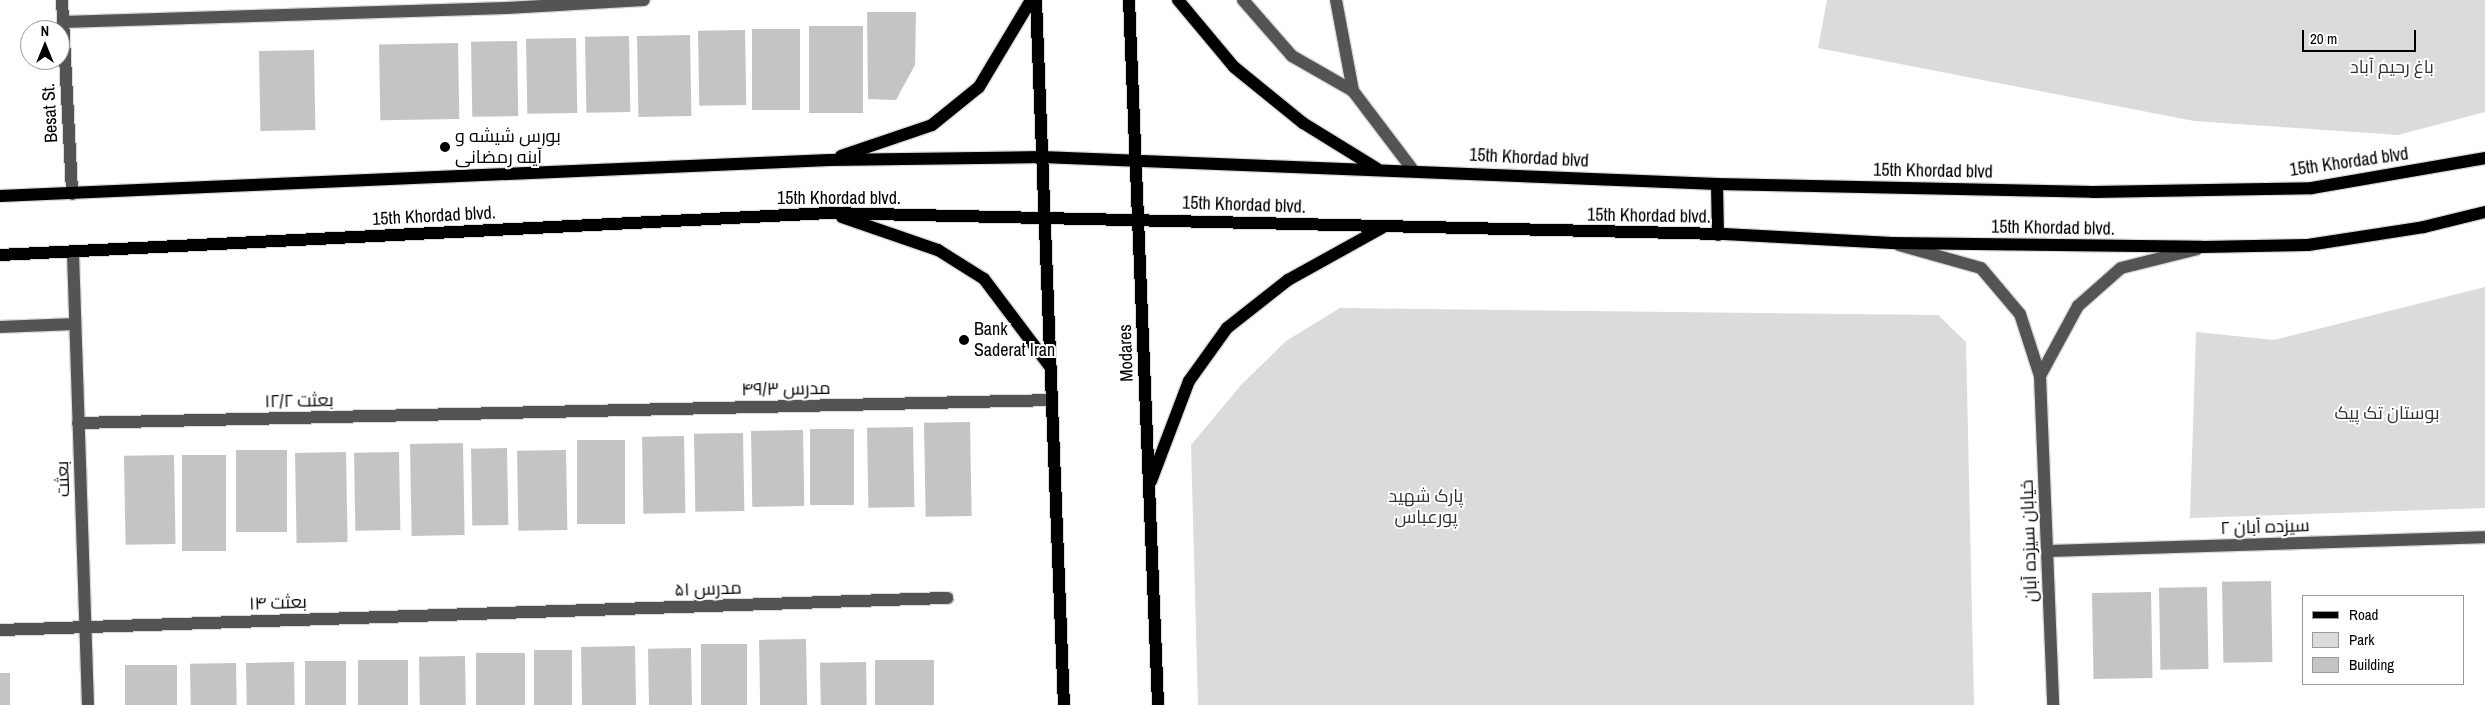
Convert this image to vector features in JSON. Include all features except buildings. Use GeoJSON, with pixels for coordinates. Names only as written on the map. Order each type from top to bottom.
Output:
{"type":"FeatureCollection","features":[{"type":"Feature","properties":{"kind":"main road"},"geometry":{"type":"LineString","coordinates":[[829,160],[932,125],[979,87],[1030,0]]}},
{"type":"Feature","properties":{"kind":"main road"},"geometry":{"type":"LineString","coordinates":[[1036,0],[1064,705]]}},
{"type":"Feature","properties":{"kind":"main road","name":"Modares"},"geometry":{"type":"LineString","coordinates":[[1129,0],[1158,705]]}},
{"type":"Feature","properties":{"kind":"main road"},"geometry":{"type":"LineString","coordinates":[[1178,0],[1234,67],[1302,123],[1378,170]]}},
{"type":"Feature","properties":{"kind":"main road","name":"15th Khordad blvd."},"geometry":{"type":"LineString","coordinates":[[0,196],[829,160],[1042,157],[1136,159],[1378,170]]}},
{"type":"Feature","properties":{"kind":"main road","name":"15th Khordad blvd"},"geometry":{"type":"LineString","coordinates":[[1378,170],[1717,184],[2093,192],[2312,188],[2485,158]]}},
{"type":"Feature","properties":{"kind":"main road"},"geometry":{"type":"LineString","coordinates":[[1717,184],[1718,235]]}},
{"type":"Feature","properties":{"kind":"main road","name":"15th Khordad blvd."},"geometry":{"type":"LineString","coordinates":[[0,255],[830,213],[1045,215],[1382,227],[1718,235],[1892,243],[2202,248],[2308,245],[2424,227],[2485,212]]}},
{"type":"Feature","properties":{"kind":"main road"},"geometry":{"type":"LineString","coordinates":[[830,213],[938,250],[984,278],[1051,369]]}},
{"type":"Feature","properties":{"kind":"main road"},"geometry":{"type":"LineString","coordinates":[[1149,486],[1189,381],[1226,328],[1288,280],[1382,227]]}},
{"type":"Feature","properties":{"kind":"street","name":"Besat St."},"geometry":{"type":"LineString","coordinates":[[62,0],[64,20]]}},
{"type":"Feature","properties":{"kind":"street"},"geometry":{"type":"LineString","coordinates":[[70,22],[506,8],[644,0]]}},
{"type":"Feature","properties":{"kind":"street"},"geometry":{"type":"LineString","coordinates":[[1243,0],[1292,56],[1353,91],[1413,170]]}},
{"type":"Feature","properties":{"kind":"street"},"geometry":{"type":"LineString","coordinates":[[1336,0],[1353,91]]}},
{"type":"Feature","properties":{"kind":"street","name":"Besat St."},"geometry":{"type":"LineString","coordinates":[[66,70],[72,194]]}},
{"type":"Feature","properties":{"kind":"street","name":"خیابان سیزده آبان"},"geometry":{"type":"LineString","coordinates":[[1892,243],[1981,268],[2020,314],[2040,376],[2053,705]]}},
{"type":"Feature","properties":{"kind":"street"},"geometry":{"type":"LineString","coordinates":[[2040,376],[2078,306],[2122,268],[2202,248]]}},
{"type":"Feature","properties":{"kind":"street","name":"بعثت"},"geometry":{"type":"LineString","coordinates":[[72,252],[88,705]]}},
{"type":"Feature","properties":{"kind":"street"},"geometry":{"type":"LineString","coordinates":[[0,326],[75,324]]}},
{"type":"Feature","properties":{"kind":"street","name":"مدرس ۴۹/۳"},"geometry":{"type":"LineString","coordinates":[[520,413],[1052,400]]}},
{"type":"Feature","properties":{"kind":"street","name":"بعثت ۱۲/۲"},"geometry":{"type":"LineString","coordinates":[[78,423],[520,413]]}},
{"type":"Feature","properties":{"kind":"street","name":"سیزده آبان ۲"},"geometry":{"type":"LineString","coordinates":[[2047,551],[2485,537]]}},
{"type":"Feature","properties":{"kind":"street","name":"مدرس ۵۱"},"geometry":{"type":"LineString","coordinates":[[471,614],[947,598]]}},
{"type":"Feature","properties":{"kind":"street","name":"بعثت ۱۴"},"geometry":{"type":"LineString","coordinates":[[0,630],[471,614]]}},
{"type":"Feature","properties":{"kind":"green space","name":"باغ رحیم آباد"},"geometry":{"type":"Polygon","coordinates":[[[1827,0],[2485,0],[2485,112],[2398,135],[2194,121],[1818,48],[1827,0]]]}},
{"type":"Feature","properties":{"kind":"green space","name":"بوستان تک پیک"},"geometry":{"type":"Polygon","coordinates":[[[2485,287],[2485,508],[2190,518],[2196,332],[2274,340],[2485,287]]]}},
{"type":"Feature","properties":{"kind":"green space","name":"پارک شهید پورعباس"},"geometry":{"type":"Polygon","coordinates":[[[1340,308],[1938,315],[1966,342],[1974,705],[1198,705],[1191,445],[1241,385],[1286,341],[1340,308]]]}},
{"type":"Feature","properties":{"kind":"place","name":"بورس شیشه و آینه رمضانی"},"geometry":{"type":"Point","coordinates":[445,147]}},
{"type":"Feature","properties":{"kind":"place","name":"Bank Saderat Iran"},"geometry":{"type":"Point","coordinates":[964,340]}}]}
